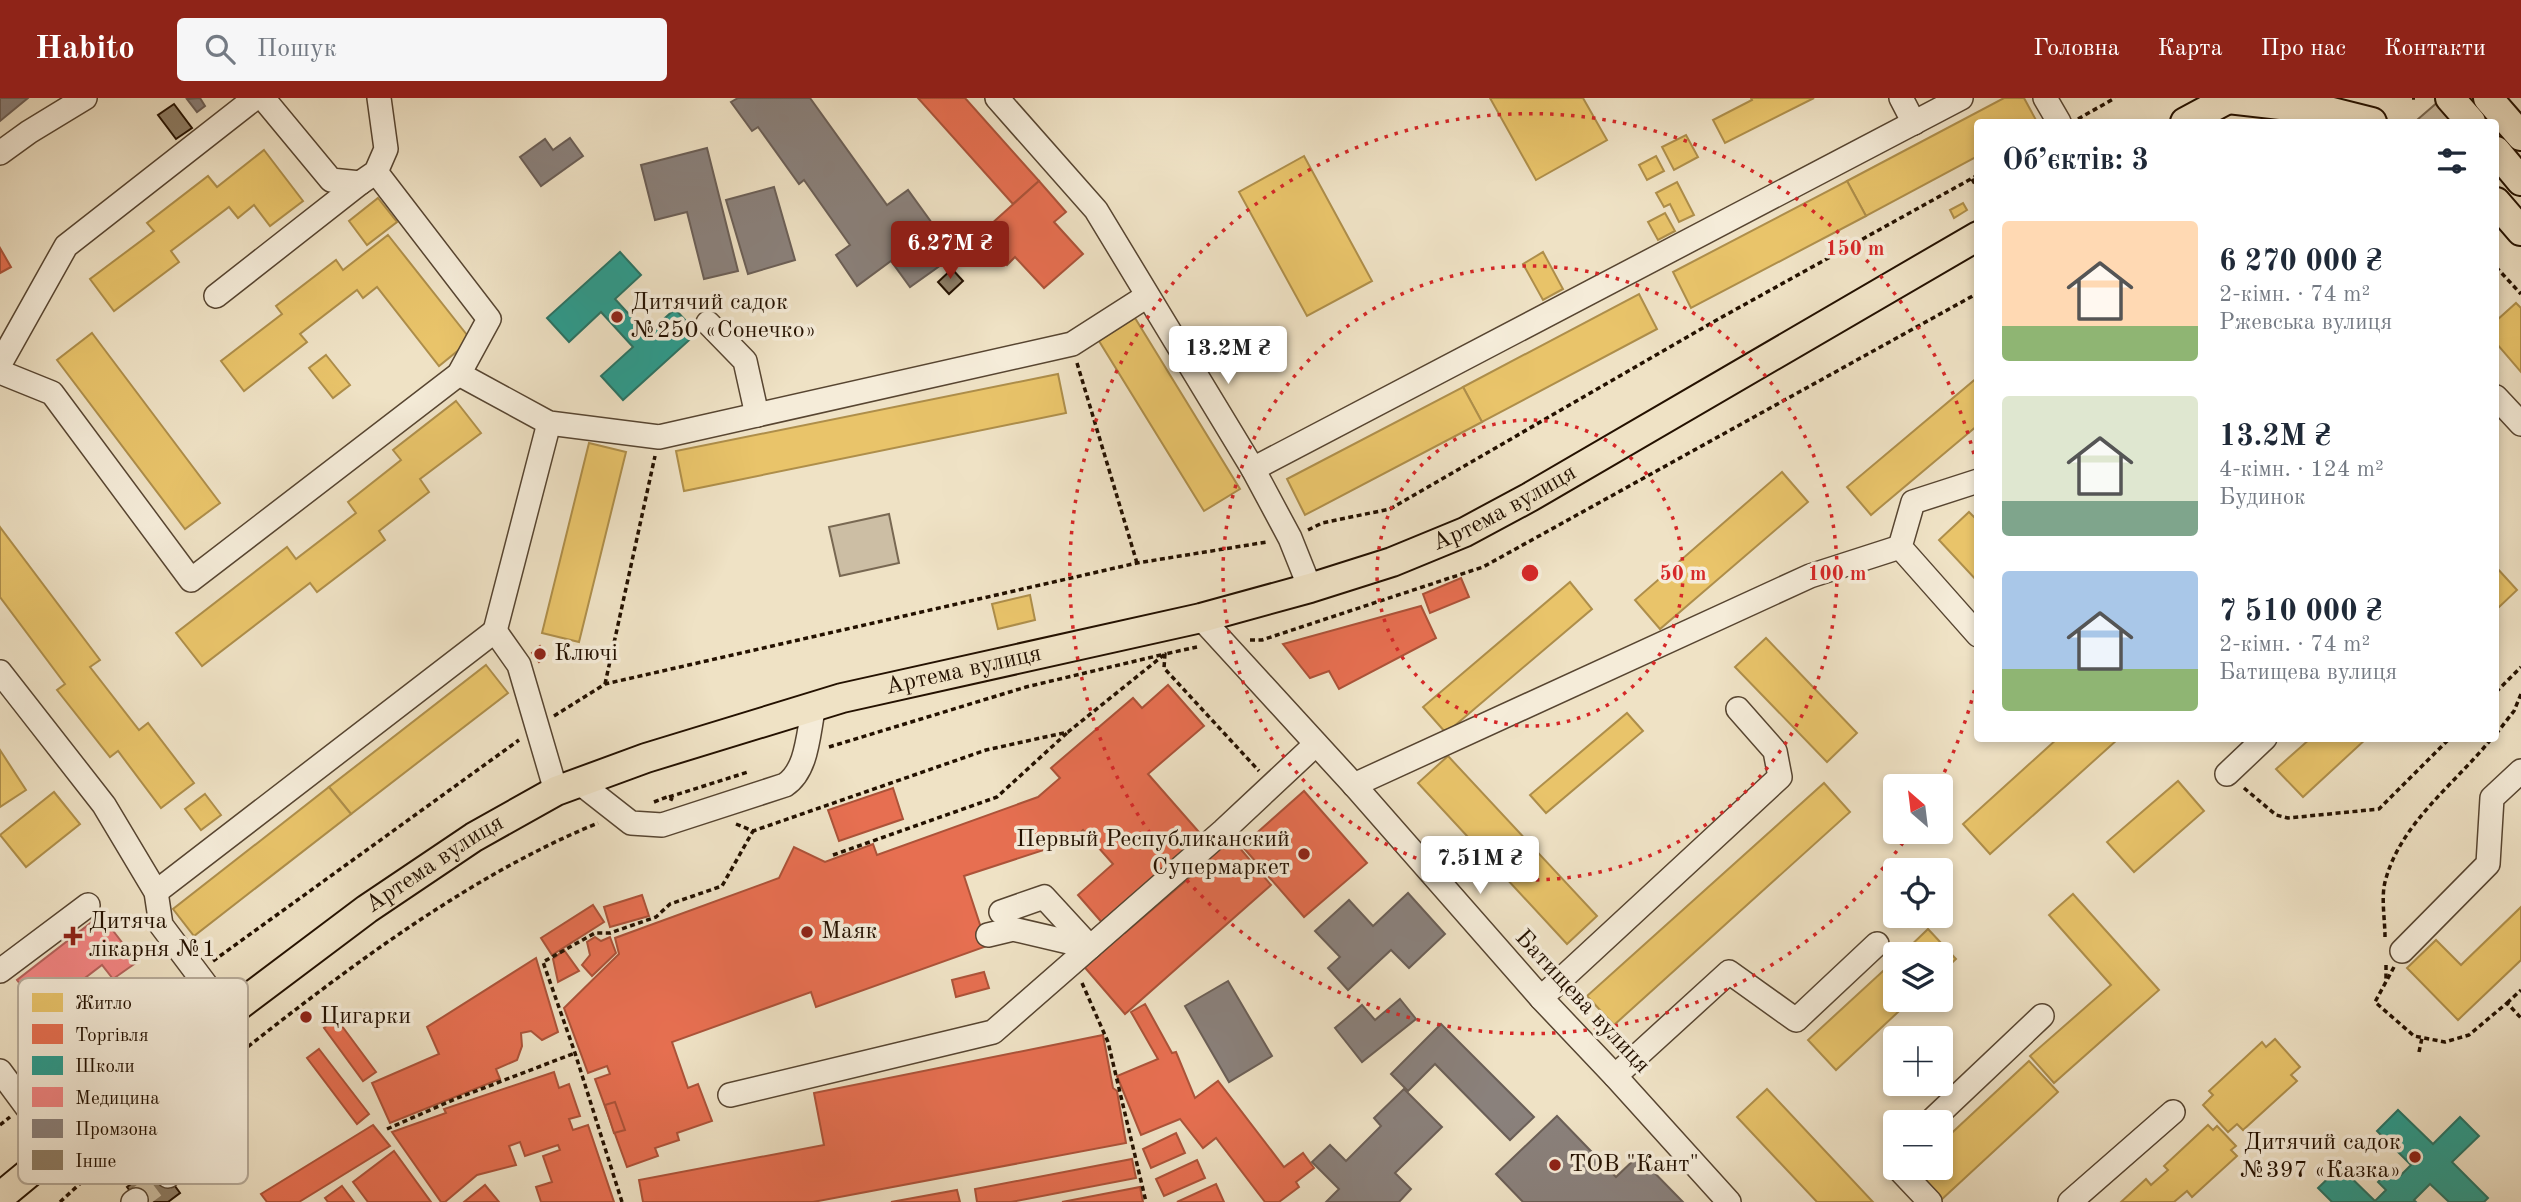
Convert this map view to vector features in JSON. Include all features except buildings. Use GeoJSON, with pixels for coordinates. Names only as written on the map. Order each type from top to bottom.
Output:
{"type":"FeatureCollection","features":[{"type":"Feature","properties":{"kind":"main road"},"geometry":{"type":"LineString","coordinates":[[2190,119],[2229,98],[2324,110],[2360,119]]}},
{"type":"Feature","properties":{"kind":"main road"},"geometry":{"type":"LineString","coordinates":[[2450,98],[2468,119]]}},
{"type":"Feature","properties":{"kind":"main road"},"geometry":{"type":"LineString","coordinates":[[2488,98],[2521,136]]}},
{"type":"Feature","properties":{"kind":"main road"},"geometry":{"type":"LineString","coordinates":[[2499,155],[2521,181]]}},
{"type":"Feature","properties":{"kind":"main road"},"geometry":{"type":"LineString","coordinates":[[2499,205],[2521,231]]}},
{"type":"Feature","properties":{"kind":"main road","name":"Артема вулиця"},"geometry":{"type":"LineString","coordinates":[[248,997],[367,909],[463,844],[568,787],[646,758],[814,706],[1201,618],[1310,588],[1392,562],[1465,532],[1530,497],[1974,238]]}},
{"type":"Feature","properties":{"kind":"main road","name":"Артема вулиця"},"geometry":{"type":"LineString","coordinates":[[0,1197],[18,1182]]}},
{"type":"Feature","properties":{"kind":"street"},"geometry":{"type":"LineString","coordinates":[[0,153],[85,98]]}},
{"type":"Feature","properties":{"kind":"street"},"geometry":{"type":"LineString","coordinates":[[0,364],[66,246],[255,98]]}},
{"type":"Feature","properties":{"kind":"street"},"geometry":{"type":"LineString","coordinates":[[263,98],[331,180],[368,178]]}},
{"type":"Feature","properties":{"kind":"street"},"geometry":{"type":"LineString","coordinates":[[216,296],[368,178],[386,149],[379,98]]}},
{"type":"Feature","properties":{"kind":"street"},"geometry":{"type":"LineString","coordinates":[[997,98],[1096,210],[1253,469],[1290,538],[1310,588]]}},
{"type":"Feature","properties":{"kind":"street"},"geometry":{"type":"LineString","coordinates":[[1901,98],[1914,123]]}},
{"type":"Feature","properties":{"kind":"street"},"geometry":{"type":"LineString","coordinates":[[1253,469],[1961,98]]}},
{"type":"Feature","properties":{"kind":"street"},"geometry":{"type":"LineString","coordinates":[[2045,98],[2057,119]]}},
{"type":"Feature","properties":{"kind":"street"},"geometry":{"type":"LineString","coordinates":[[0,372],[52,393],[191,580],[459,374],[489,319],[368,178]]}},
{"type":"Feature","properties":{"kind":"street"},"geometry":{"type":"LineString","coordinates":[[459,374],[549,424],[659,437],[1072,344],[1147,296]]}},
{"type":"Feature","properties":{"kind":"street"},"geometry":{"type":"LineString","coordinates":[[708,323],[745,361],[757,415]]}},
{"type":"Feature","properties":{"kind":"street"},"geometry":{"type":"LineString","coordinates":[[2499,401],[2521,424]]}},
{"type":"Feature","properties":{"kind":"street"},"geometry":{"type":"LineString","coordinates":[[156,892],[495,631],[549,424]]}},
{"type":"Feature","properties":{"kind":"street"},"geometry":{"type":"LineString","coordinates":[[1900,547],[1913,502],[1974,482]]}},
{"type":"Feature","properties":{"kind":"street"},"geometry":{"type":"LineString","coordinates":[[1900,547],[1974,630]]}},
{"type":"Feature","properties":{"kind":"street"},"geometry":{"type":"LineString","coordinates":[[1354,785],[1810,576],[1900,547]]}},
{"type":"Feature","properties":{"kind":"street","name":"Батищева вулиця"},"geometry":{"type":"LineString","coordinates":[[1201,618],[1354,785],[1541,998],[1729,1202]]}},
{"type":"Feature","properties":{"kind":"street"},"geometry":{"type":"LineString","coordinates":[[495,631],[519,665],[537,726],[568,787],[631,823],[662,825],[785,785],[795,778],[814,706]]}},
{"type":"Feature","properties":{"kind":"street"},"geometry":{"type":"LineString","coordinates":[[0,672],[104,805],[156,892],[161,925],[201,978]]}},
{"type":"Feature","properties":{"kind":"street"},"geometry":{"type":"LineString","coordinates":[[1541,998],[1780,777],[1775,751],[1738,709]]}},
{"type":"Feature","properties":{"kind":"street"},"geometry":{"type":"LineString","coordinates":[[2227,774],[2261,742]]}},
{"type":"Feature","properties":{"kind":"street"},"geometry":{"type":"LineString","coordinates":[[730,1095],[993,1032],[1316,744]]}},
{"type":"Feature","properties":{"kind":"street"},"geometry":{"type":"LineString","coordinates":[[2391,948],[2488,864],[2492,798],[2521,771]]}},
{"type":"Feature","properties":{"kind":"street"},"geometry":{"type":"LineString","coordinates":[[1001,912],[1044,897],[1081,955]]}},
{"type":"Feature","properties":{"kind":"street"},"geometry":{"type":"LineString","coordinates":[[0,971],[88,905]]}},
{"type":"Feature","properties":{"kind":"street"},"geometry":{"type":"LineString","coordinates":[[988,935],[1013,929],[1081,955]]}},
{"type":"Feature","properties":{"kind":"street"},"geometry":{"type":"LineString","coordinates":[[1615,1076],[1729,972],[1796,1020],[1877,944]]}},
{"type":"Feature","properties":{"kind":"street"},"geometry":{"type":"LineString","coordinates":[[1943,1110],[2042,1016]]}},
{"type":"Feature","properties":{"kind":"street"},"geometry":{"type":"LineString","coordinates":[[0,1072],[18,1096]]}},
{"type":"Feature","properties":{"kind":"street"},"geometry":{"type":"LineString","coordinates":[[2070,1202],[2173,1112]]}},
{"type":"Feature","properties":{"kind":"street"},"geometry":{"type":"LineString","coordinates":[[1909,1180],[1930,1202]]}},
{"type":"Feature","properties":{"kind":"path"},"geometry":{"type":"LineString","coordinates":[[2077,119],[2115,98]]}},
{"type":"Feature","properties":{"kind":"path"},"geometry":{"type":"LineString","coordinates":[[189,978],[537,726],[606,684],[1137,563],[1290,538],[1322,523],[1390,509],[1713,322],[1974,177]]}},
{"type":"Feature","properties":{"kind":"path"},"geometry":{"type":"LineString","coordinates":[[1971,178],[1974,183]]}},
{"type":"Feature","properties":{"kind":"path"},"geometry":{"type":"LineString","coordinates":[[2499,270],[2521,294]]}},
{"type":"Feature","properties":{"kind":"path"},"geometry":{"type":"LineString","coordinates":[[803,755],[1026,687],[1223,642],[1262,640],[1483,567],[1974,295]]}},
{"type":"Feature","properties":{"kind":"path"},"geometry":{"type":"LineString","coordinates":[[1072,344],[1137,563]]}},
{"type":"Feature","properties":{"kind":"path"},"geometry":{"type":"LineString","coordinates":[[606,684],[659,437]]}},
{"type":"Feature","properties":{"kind":"path"},"geometry":{"type":"LineString","coordinates":[[833,855],[998,797],[1068,732],[1165,654]]}},
{"type":"Feature","properties":{"kind":"path"},"geometry":{"type":"LineString","coordinates":[[1165,654],[1164,668],[1272,786]]}},
{"type":"Feature","properties":{"kind":"path"},"geometry":{"type":"LineString","coordinates":[[2499,689],[2521,667]]}},
{"type":"Feature","properties":{"kind":"path"},"geometry":{"type":"LineString","coordinates":[[2499,730],[2514,712],[2521,694]]}},
{"type":"Feature","properties":{"kind":"path"},"geometry":{"type":"LineString","coordinates":[[667,797],[754,831],[986,750],[1068,732]]}},
{"type":"Feature","properties":{"kind":"path"},"geometry":{"type":"LineString","coordinates":[[2227,774],[2276,815],[2288,818],[2379,810],[2446,742]]}},
{"type":"Feature","properties":{"kind":"path"},"geometry":{"type":"LineString","coordinates":[[2488,742],[2411,827],[2399,848],[2384,884],[2391,948],[2386,981],[2375,1002],[2414,1036],[2445,1042],[2469,1035],[2521,990]]}},
{"type":"Feature","properties":{"kind":"path"},"geometry":{"type":"LineString","coordinates":[[248,1047],[298,1007],[437,910],[551,842],[667,797],[754,771]]}},
{"type":"Feature","properties":{"kind":"path"},"geometry":{"type":"LineString","coordinates":[[622,1202],[543,962],[595,933],[610,933],[656,918],[670,904],[722,886],[754,831]]}},
{"type":"Feature","properties":{"kind":"path"},"geometry":{"type":"LineString","coordinates":[[2386,981],[2391,948]]}},
{"type":"Feature","properties":{"kind":"path"},"geometry":{"type":"LineString","coordinates":[[1081,955],[1108,1042],[1146,1202]]}},
{"type":"Feature","properties":{"kind":"path"},"geometry":{"type":"LineString","coordinates":[[2507,1003],[2521,1018]]}},
{"type":"Feature","properties":{"kind":"path"},"geometry":{"type":"LineString","coordinates":[[2419,1052],[2422,1038]]}},
{"type":"Feature","properties":{"kind":"path"},"geometry":{"type":"LineString","coordinates":[[387,1129],[455,1099],[575,1053]]}},
{"type":"Feature","properties":{"kind":"path"},"geometry":{"type":"LineString","coordinates":[[0,1125],[18,1111]]}},
{"type":"Feature","properties":{"kind":"path"},"geometry":{"type":"LineString","coordinates":[[60,1202],[79,1184]]}},
{"type":"Feature","properties":{"kind":"shaded area"},"geometry":{"type":"Polygon","coordinates":[[[2439,101],[2454,119],[2418,119],[2439,101]]]}},
{"type":"Feature","properties":{"kind":"shaded area"},"geometry":{"type":"Polygon","coordinates":[[[889,514],[899,563],[840,576],[829,527],[889,514]]]}},
{"type":"Feature","properties":{"kind":"tunnel"},"geometry":{"type":"LineString","coordinates":[[136,1200],[157,1184]]}},
{"type":"Feature","properties":{"kind":"place","name":"Дитячий садок №250 «Сонечко»"},"geometry":{"type":"Point","coordinates":[617,317]}},
{"type":"Feature","properties":{"kind":"place","name":"Ключі"},"geometry":{"type":"Point","coordinates":[540,654]}},
{"type":"Feature","properties":{"kind":"place","name":"Первый Республиканский Супермаркет"},"geometry":{"type":"Point","coordinates":[1304,854]}},
{"type":"Feature","properties":{"kind":"place","name":"Маяк"},"geometry":{"type":"Point","coordinates":[807,932]}},
{"type":"Feature","properties":{"kind":"place","name":"Дитяча лікарня №1"},"geometry":{"type":"Point","coordinates":[73,936]}},
{"type":"Feature","properties":{"kind":"place","name":"Цигарки"},"geometry":{"type":"Point","coordinates":[306,1017]}},
{"type":"Feature","properties":{"kind":"place","name":"Дитячий садок №397 «Казка»"},"geometry":{"type":"Point","coordinates":[2415,1157]}},
{"type":"Feature","properties":{"kind":"place","name":"ТОВ \"Кант\""},"geometry":{"type":"Point","coordinates":[1555,1165]}}]}
